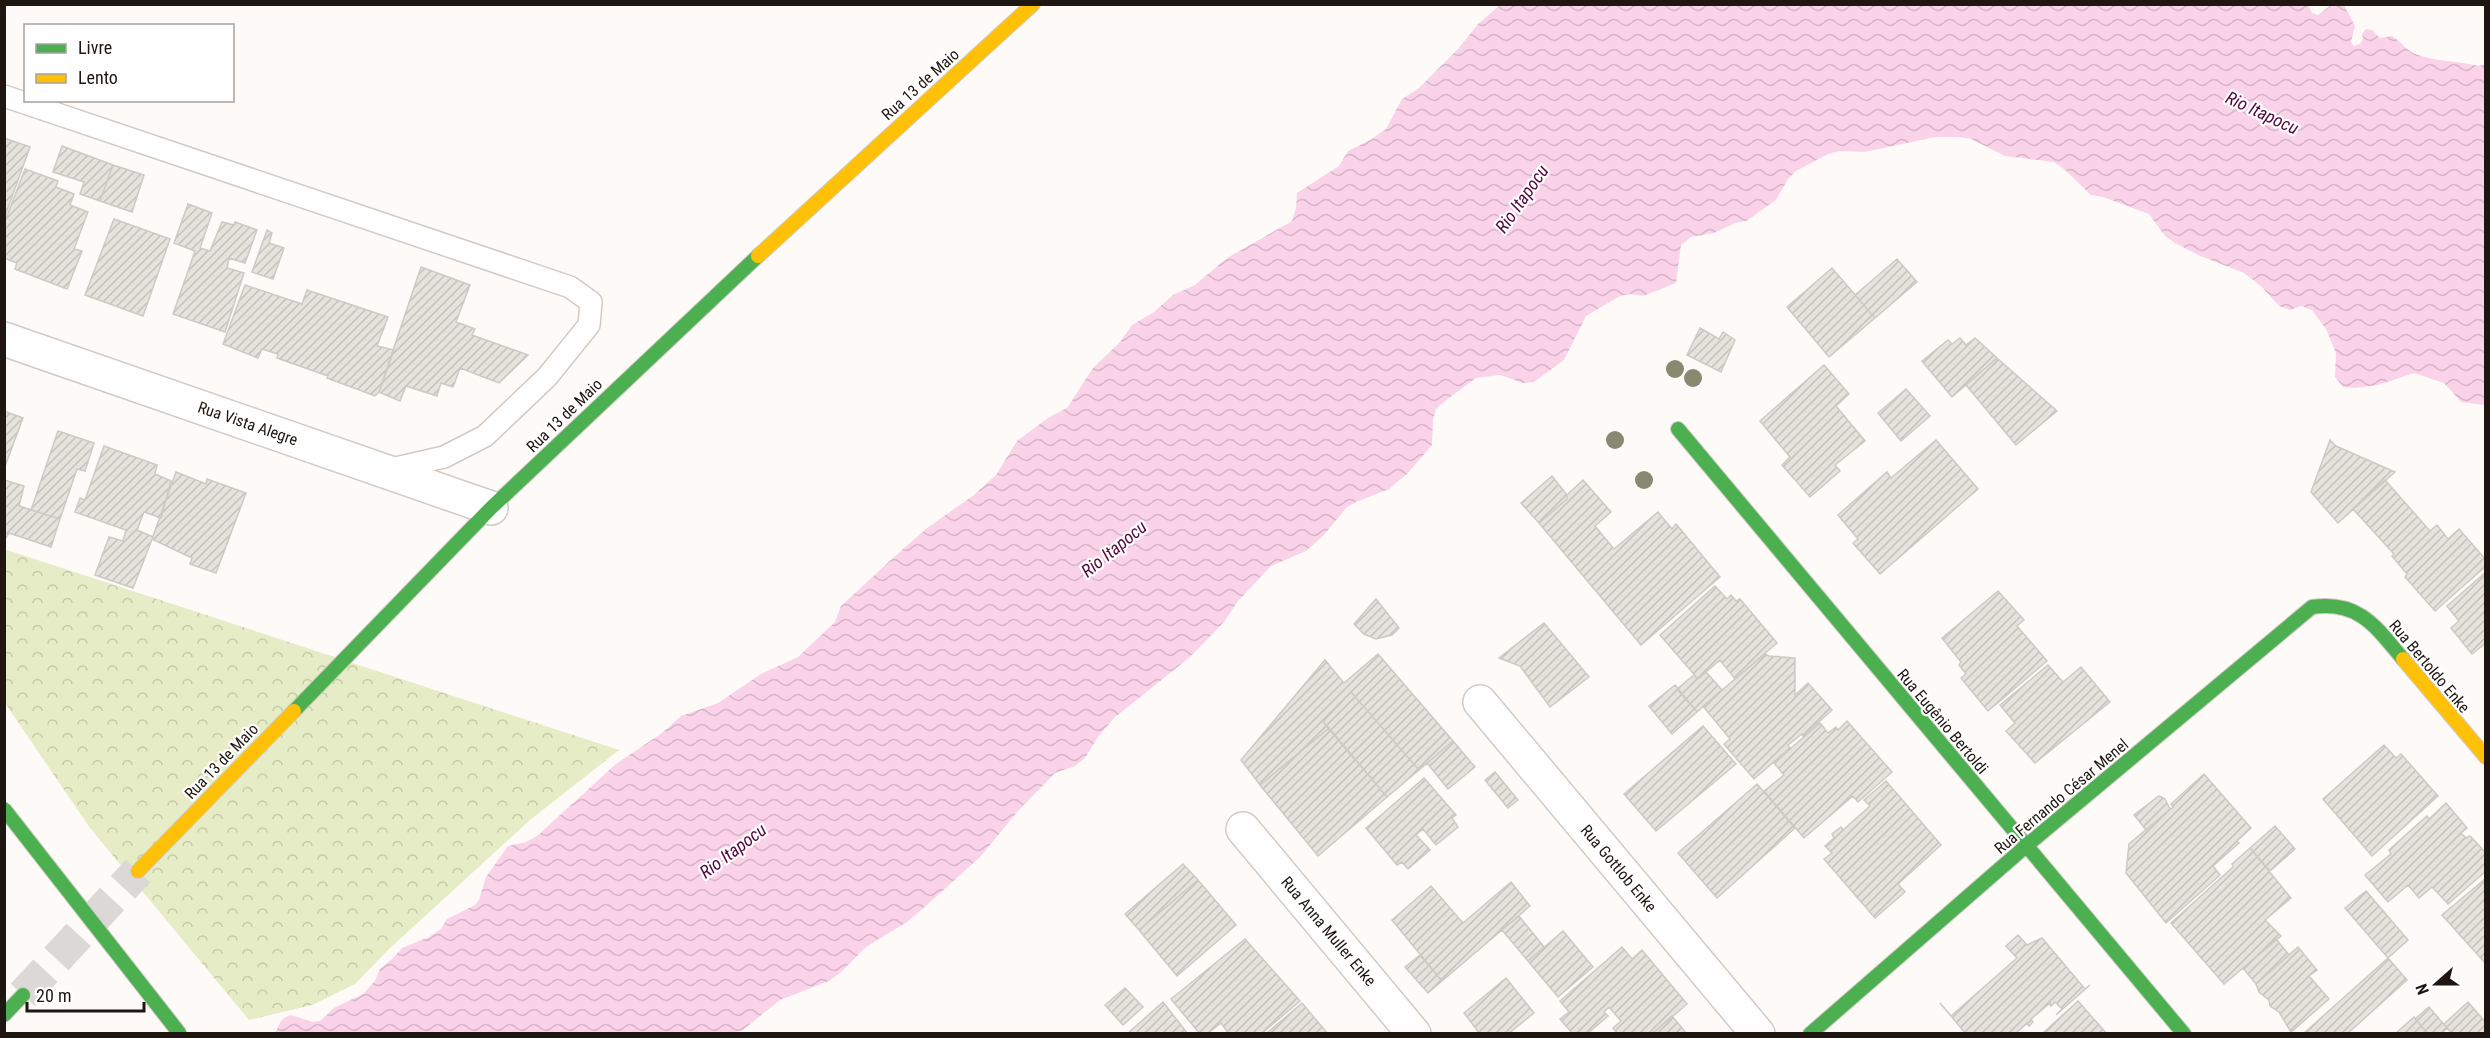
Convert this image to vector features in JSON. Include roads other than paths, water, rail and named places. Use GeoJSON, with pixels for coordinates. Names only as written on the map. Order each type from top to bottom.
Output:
{"type":"FeatureCollection","features":[{"type":"Feature","properties":{"kind":"street","name":"Rua 13 de Maio"},"geometry":{"type":"LineString","coordinates":[[138,871],[491,508],[782,234],[1034,4]]}},
{"type":"Feature","properties":{"kind":"street","name":"Rua Vista Alegre"},"geometry":{"type":"LineString","coordinates":[[4,339],[491,508]]}},
{"type":"Feature","properties":{"kind":"street","name":"Rua Eugênio Bertoldi"},"geometry":{"type":"LineString","coordinates":[[1678,429],[2184,1034]]}},
{"type":"Feature","properties":{"kind":"street","name":"Rua Fernando César Menel"},"geometry":{"type":"LineString","coordinates":[[1810,1034],[2026,846],[2312,607],[2328,604],[2343,605]]}},
{"type":"Feature","properties":{"kind":"street","name":"Rua Bertoldo Enke"},"geometry":{"type":"LineString","coordinates":[[2343,605],[2358,611],[2372,624],[2486,757]]}},
{"type":"Feature","properties":{"kind":"street","name":"Rua Gottlob Enke"},"geometry":{"type":"LineString","coordinates":[[1480,702],[1758,1034]]}},
{"type":"Feature","properties":{"kind":"street"},"geometry":{"type":"LineString","coordinates":[[4,809],[180,1034]]}},
{"type":"Feature","properties":{"kind":"street","name":"Rua Anna Muller Enke"},"geometry":{"type":"LineString","coordinates":[[1244,829],[1414,1034]]}},
{"type":"Feature","properties":{"kind":"street"},"geometry":{"type":"LineString","coordinates":[[4,1015],[22,994]]}},
{"type":"Feature","properties":{"kind":"lane"},"geometry":{"type":"LineString","coordinates":[[4,96],[570,287],[591,302],[590,325],[547,377],[485,436],[444,457],[386,470]]}},
{"type":"Feature","properties":{"kind":"water","name":"Rio Itapocu"},"geometry":{"type":"Polygon","coordinates":[[[1500,5],[2308,5],[2312,13],[2318,15],[2331,5],[2344,5],[2355,26],[2351,42],[2354,46],[2360,44],[2363,39],[2362,34],[2366,29],[2372,30],[2380,38],[2392,36],[2414,54],[2479,66],[2485,64],[2485,405],[2461,402],[2444,383],[2414,373],[2378,385],[2343,387],[2335,377],[2336,353],[2326,329],[2312,310],[2301,306],[2290,310],[2279,306],[2262,287],[2244,273],[2198,255],[2175,243],[2165,236],[2149,214],[2103,197],[2091,195],[2054,162],[2005,156],[1971,139],[1959,137],[1935,137],[1865,152],[1840,151],[1828,154],[1796,171],[1788,179],[1776,200],[1746,221],[1735,223],[1714,233],[1691,237],[1681,245],[1676,283],[1643,296],[1631,294],[1620,296],[1586,316],[1564,360],[1534,382],[1523,383],[1500,375],[1476,378],[1445,401],[1436,409],[1432,445],[1408,473],[1389,489],[1346,508],[1324,535],[1306,551],[1271,566],[1238,601],[1224,622],[1190,657],[1114,718],[1098,737],[1085,758],[1075,766],[1055,773],[1018,811],[980,857],[927,905],[907,922],[866,947],[829,981],[780,1000],[743,1030],[728,1034],[275,1033],[281,1021],[286,1017],[291,1015],[313,1022],[320,1021],[334,1008],[363,994],[375,981],[380,969],[402,948],[429,937],[441,929],[447,919],[475,905],[479,900],[486,877],[508,846],[526,842],[537,836],[616,764],[662,733],[681,716],[718,703],[761,674],[798,657],[835,622],[841,606],[893,558],[927,528],[974,495],[996,475],[1017,441],[1048,418],[1067,408],[1093,368],[1120,342],[1132,325],[1154,312],[1173,295],[1195,285],[1227,258],[1292,221],[1297,193],[1339,166],[1348,151],[1386,129],[1402,99],[1419,88],[1458,49],[1478,24],[1500,5]]]}},
{"type":"Feature","properties":{"kind":"tunnel"},"geometry":{"type":"LineString","coordinates":[[23,995],[138,871]]}}]}
